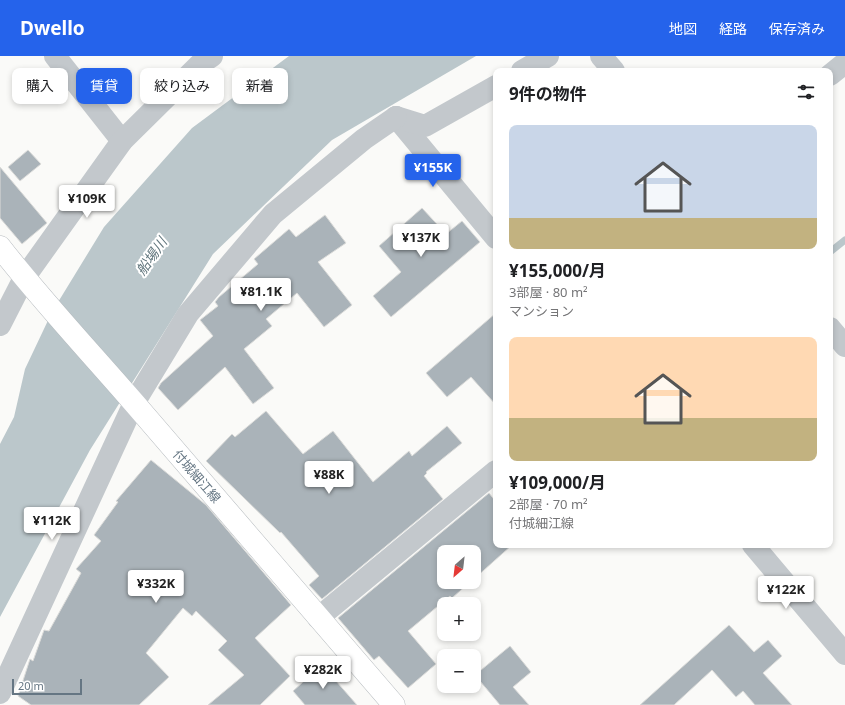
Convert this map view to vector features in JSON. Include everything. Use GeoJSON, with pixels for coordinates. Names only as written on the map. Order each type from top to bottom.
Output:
{"type":"FeatureCollection","features":[{"type":"Feature","properties":{"kind":"main road","name":"付城細江線"},"geometry":{"type":"LineString","coordinates":[[0,247],[24,278],[394,705]]}},
{"type":"Feature","properties":{"kind":"street"},"geometry":{"type":"LineString","coordinates":[[55,56],[122,141]]}},
{"type":"Feature","properties":{"kind":"street"},"geometry":{"type":"LineString","coordinates":[[0,325],[24,278],[122,141],[200,64],[212,56]]}},
{"type":"Feature","properties":{"kind":"street"},"geometry":{"type":"LineString","coordinates":[[527,68],[548,56]]}},
{"type":"Feature","properties":{"kind":"street"},"geometry":{"type":"LineString","coordinates":[[601,56],[611,68]]}},
{"type":"Feature","properties":{"kind":"street"},"geometry":{"type":"LineString","coordinates":[[833,72],[845,62]]}},
{"type":"Feature","properties":{"kind":"street"},"geometry":{"type":"LineString","coordinates":[[396,117],[425,126],[493,88]]}},
{"type":"Feature","properties":{"kind":"street"},"geometry":{"type":"LineString","coordinates":[[396,117],[493,234]]}},
{"type":"Feature","properties":{"kind":"street"},"geometry":{"type":"LineString","coordinates":[[0,693],[131,400],[188,314],[273,214],[364,139],[396,117]]}},
{"type":"Feature","properties":{"kind":"street"},"geometry":{"type":"LineString","coordinates":[[833,332],[845,346]]}},
{"type":"Feature","properties":{"kind":"street"},"geometry":{"type":"LineString","coordinates":[[318,618],[493,473]]}},
{"type":"Feature","properties":{"kind":"street"},"geometry":{"type":"LineString","coordinates":[[756,548],[845,654]]}},
{"type":"Feature","properties":{"kind":"street"},"geometry":{"type":"LineString","coordinates":[[0,701],[6,705]]}},
{"type":"Feature","properties":{"kind":"water","name":"船場川"},"geometry":{"type":"Polygon","coordinates":[[[289,56],[476,56],[332,140],[213,254],[90,450],[0,617],[0,444],[14,417],[25,369],[52,312],[104,227],[192,128],[232,98],[232,104],[288,104],[288,68],[273,68],[289,56]]]}},
{"type":"Feature","properties":{"kind":"building"},"geometry":{"type":"Polygon","coordinates":[[[28,150],[41,164],[20,181],[8,167],[28,150]]]}},
{"type":"Feature","properties":{"kind":"building"},"geometry":{"type":"Polygon","coordinates":[[[0,167],[47,223],[22,244],[0,218],[0,167]]]}},
{"type":"Feature","properties":{"kind":"building"},"geometry":{"type":"Polygon","coordinates":[[[422,208],[446,234],[462,221],[480,242],[391,317],[373,296],[401,272],[379,246],[422,208]]]}},
{"type":"Feature","properties":{"kind":"building"},"geometry":{"type":"Polygon","coordinates":[[[325,215],[346,243],[318,262],[352,305],[324,327],[297,293],[266,319],[272,326],[244,349],[274,388],[253,404],[225,367],[178,410],[158,388],[161,383],[213,336],[200,320],[218,306],[215,302],[219,297],[258,264],[254,259],[289,229],[296,237],[325,215]]]}},
{"type":"Feature","properties":{"kind":"building"},"geometry":{"type":"Polygon","coordinates":[[[493,316],[493,402],[471,377],[447,397],[426,373],[493,316]]]}},
{"type":"Feature","properties":{"kind":"building"},"geometry":{"type":"Polygon","coordinates":[[[266,411],[303,454],[333,431],[373,482],[409,451],[412,456],[447,426],[462,443],[426,472],[427,473],[424,476],[443,499],[322,599],[309,585],[319,576],[281,532],[280,533],[206,461],[232,434],[235,437],[266,411]]]}},
{"type":"Feature","properties":{"kind":"building"},"geometry":{"type":"Polygon","coordinates":[[[151,460],[206,505],[291,605],[255,638],[290,676],[260,705],[208,705],[244,675],[218,650],[227,641],[196,611],[192,616],[183,608],[146,653],[169,677],[139,705],[31,705],[18,696],[30,659],[33,661],[44,630],[49,631],[81,573],[76,569],[101,541],[94,535],[118,502],[116,501],[151,460]]]}},
{"type":"Feature","properties":{"kind":"building"},"geometry":{"type":"Polygon","coordinates":[[[489,493],[493,498],[493,548],[509,548],[481,573],[481,545],[437,545],[437,589],[462,589],[453,597],[437,597],[437,607],[408,631],[436,664],[408,688],[379,656],[374,660],[338,618],[489,493]]]}},
{"type":"Feature","properties":{"kind":"building"},"geometry":{"type":"Polygon","coordinates":[[[729,625],[754,652],[768,640],[782,656],[763,673],[792,705],[755,705],[743,691],[736,697],[712,670],[674,705],[640,705],[729,625]]]}},
{"type":"Feature","properties":{"kind":"building"},"geometry":{"type":"Polygon","coordinates":[[[510,646],[531,672],[513,687],[529,705],[500,705],[481,682],[481,670],[510,646]]]}},
{"type":"Feature","properties":{"kind":"building"},"geometry":{"type":"Polygon","coordinates":[[[322,665],[357,705],[305,705],[293,691],[322,665]]]}},
{"type":"Feature","properties":{"kind":"waterway"},"geometry":{"type":"LineString","coordinates":[[833,250],[845,240]]}}]}
